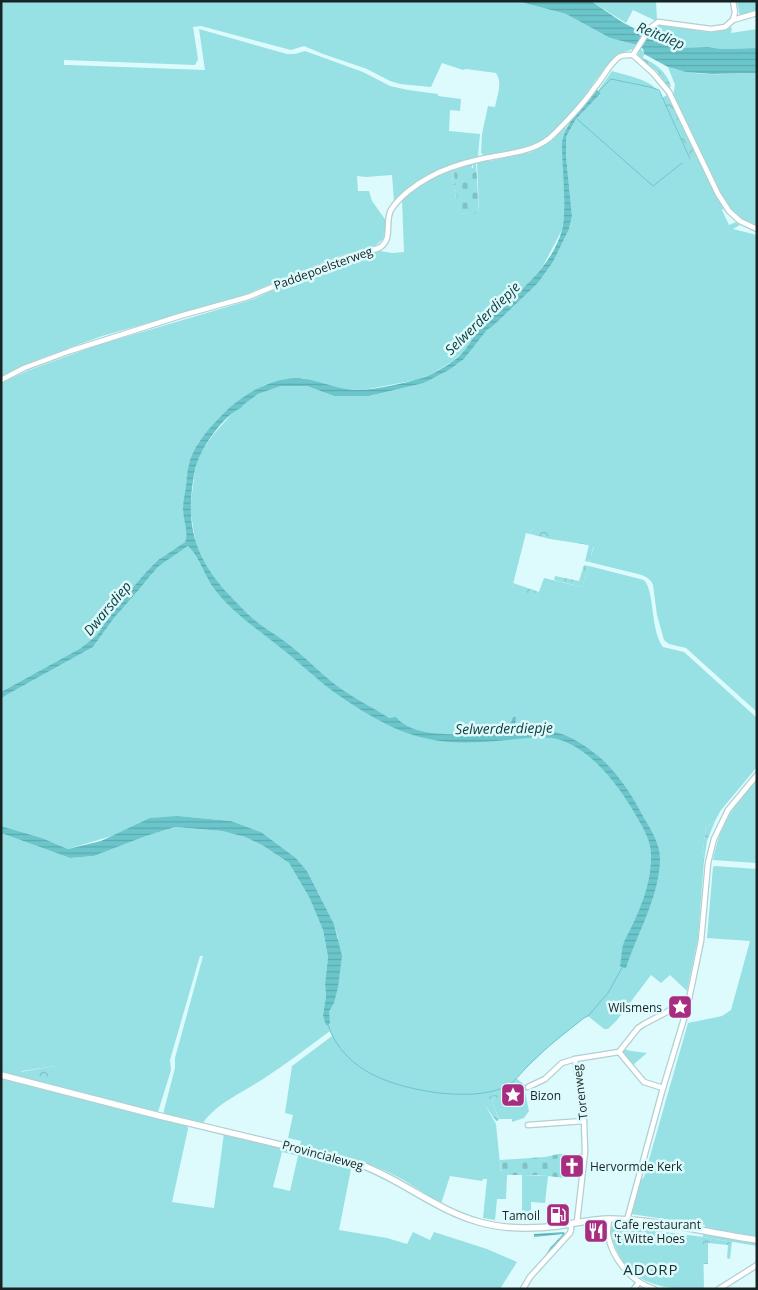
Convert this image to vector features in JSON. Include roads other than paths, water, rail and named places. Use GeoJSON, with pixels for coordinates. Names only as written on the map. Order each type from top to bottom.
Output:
{"type":"FeatureCollection","features":[{"type":"Feature","properties":{"kind":"main road","name":"Provincialeweg"},"geometry":{"type":"LineString","coordinates":[[1,1075],[160,1116],[356,1163],[382,1173],[454,1214],[480,1223],[526,1228],[609,1219],[628,1220],[669,1226],[692,1232],[757,1240]]}},
{"type":"Feature","properties":{"kind":"street"},"geometry":{"type":"LineString","coordinates":[[733,1],[735,12],[733,20]]}},
{"type":"Feature","properties":{"kind":"street"},"geometry":{"type":"LineString","coordinates":[[757,13],[733,20],[725,27],[706,29],[660,22],[652,26],[633,56],[653,73],[669,92],[718,194],[729,211],[743,224],[757,230]]}},
{"type":"Feature","properties":{"kind":"street","name":"Paddepoelsterweg"},"geometry":{"type":"LineString","coordinates":[[1,380],[24,368],[70,351],[180,316],[248,297],[336,262],[379,248],[387,239],[388,220],[392,209],[412,189],[427,179],[454,166],[518,152],[544,142],[554,134],[594,89],[615,60],[622,55],[633,56]]}},
{"type":"Feature","properties":{"kind":"street"},"geometry":{"type":"LineString","coordinates":[[628,1220],[662,1088],[689,999],[701,941],[711,846],[725,815],[757,775]]}},
{"type":"Feature","properties":{"kind":"street"},"geometry":{"type":"LineString","coordinates":[[662,1088],[644,1082],[618,1052],[638,1028],[667,1012],[677,1004],[686,1004]]}},
{"type":"Feature","properties":{"kind":"street","name":"Torenweg"},"geometry":{"type":"LineString","coordinates":[[574,1223],[586,1156],[584,1122],[575,1059],[618,1052]]}},
{"type":"Feature","properties":{"kind":"street"},"geometry":{"type":"LineString","coordinates":[[528,1087],[545,1079],[562,1063],[575,1059]]}},
{"type":"Feature","properties":{"kind":"street"},"geometry":{"type":"LineString","coordinates":[[528,1125],[584,1122]]}},
{"type":"Feature","properties":{"kind":"street"},"geometry":{"type":"LineString","coordinates":[[609,1219],[608,1234],[613,1251],[621,1264],[639,1282],[654,1289]]}},
{"type":"Feature","properties":{"kind":"street"},"geometry":{"type":"LineString","coordinates":[[523,1289],[532,1275],[570,1233],[574,1223]]}},
{"type":"Feature","properties":{"kind":"street"},"geometry":{"type":"LineString","coordinates":[[719,1289],[757,1265]]}},
{"type":"Feature","properties":{"kind":"street"},"geometry":{"type":"LineString","coordinates":[[634,1289],[639,1282]]}},
{"type":"Feature","properties":{"kind":"waterway"},"geometry":{"type":"LineString","coordinates":[[599,91],[611,79],[659,90],[690,159]]}},
{"type":"Feature","properties":{"kind":"waterway"},"geometry":{"type":"LineString","coordinates":[[577,119],[653,186],[682,163]]}},
{"type":"Feature","properties":{"kind":"waterway","name":"Selwerderdiepje"},"geometry":{"type":"LineString","coordinates":[[328,1025],[346,1055],[373,1075],[389,1082],[439,1093],[491,1092],[510,1084],[551,1045],[588,1016],[608,993],[623,966]]}},
{"type":"Feature","properties":{"kind":"place","name":"Wilsmens"},"geometry":{"type":"Point","coordinates":[680,1007]}},
{"type":"Feature","properties":{"kind":"place","name":"Bizon"},"geometry":{"type":"Point","coordinates":[513,1095]}},
{"type":"Feature","properties":{"kind":"place","name":"Hervormde Kerk"},"geometry":{"type":"Point","coordinates":[572,1166]}},
{"type":"Feature","properties":{"kind":"place","name":"Tamoil"},"geometry":{"type":"Point","coordinates":[558,1215]}},
{"type":"Feature","properties":{"kind":"place","name":"Cafe restaurant 't Witte Hoes"},"geometry":{"type":"Point","coordinates":[596,1231]}},
{"type":"Feature","properties":{"kind":"district","name":"ADORP"},"geometry":{"type":"Point","coordinates":[651,1269]}},
{"type":"Feature","properties":{"kind":"water label","name":"Reitdiep"},"geometry":{"type":"Point","coordinates":[661,35]}},
{"type":"Feature","properties":{"kind":"water label","name":"Dwarsdiep"},"geometry":{"type":"Point","coordinates":[107,608]}}]}
